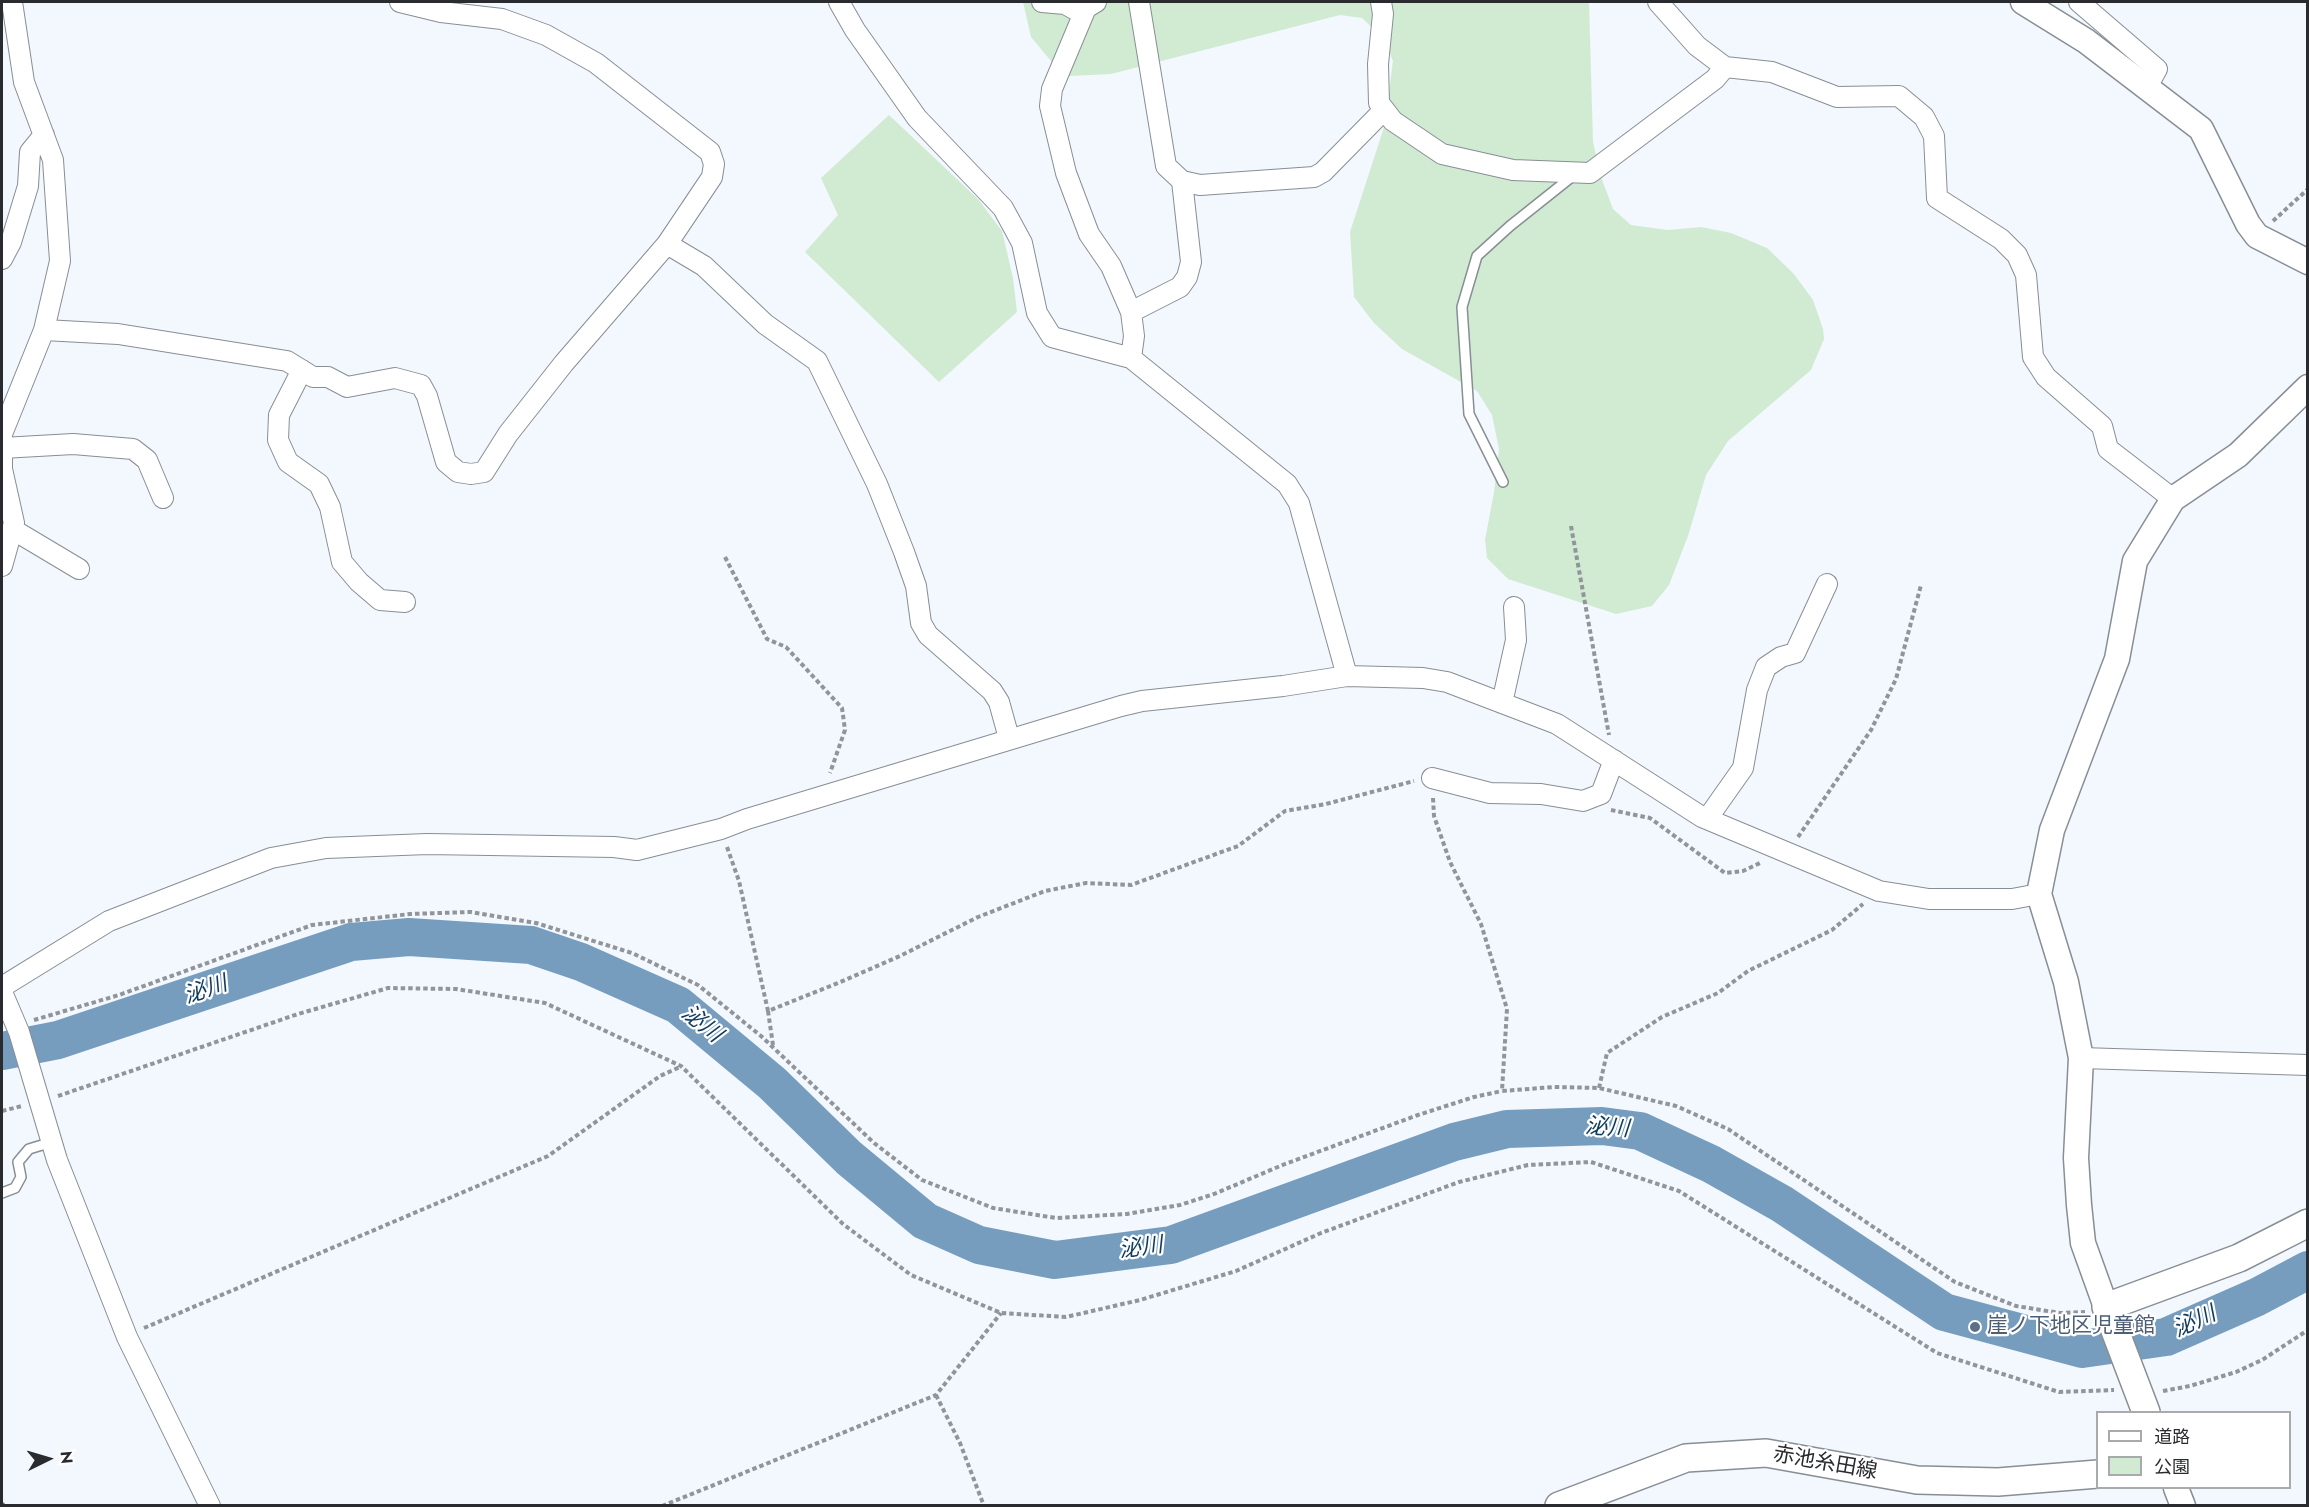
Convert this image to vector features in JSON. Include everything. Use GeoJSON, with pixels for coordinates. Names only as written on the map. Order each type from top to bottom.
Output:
{"type":"FeatureCollection","features":[{"type":"Feature","properties":{"kind":"main road"},"geometry":{"type":"LineString","coordinates":[[2141,1401],[2108,1314],[2239,1258],[2307,1223]]}},
{"type":"Feature","properties":{"kind":"main road","name":"赤池糸田線"},"geometry":{"type":"LineString","coordinates":[[1559,1506],[1686,1458],[1766,1453],[1917,1480],[1998,1482],[2096,1474]]}},
{"type":"Feature","properties":{"kind":"street"},"geometry":{"type":"LineString","coordinates":[[2,566],[14,523],[2,469],[2,434],[44,330],[60,261],[53,160],[24,82],[12,2]]}},
{"type":"Feature","properties":{"kind":"street"},"geometry":{"type":"LineString","coordinates":[[44,330],[118,334],[287,361],[313,377],[328,377],[347,387],[395,378],[421,385],[427,396],[446,462],[458,472],[471,474],[484,472],[508,434],[564,363],[667,244],[712,177],[714,164],[710,152],[596,63],[546,35],[502,19],[441,12],[400,2]]}},
{"type":"Feature","properties":{"kind":"street"},"geometry":{"type":"LineString","coordinates":[[839,2],[855,30],[917,118],[1004,208],[1022,243],[1037,313],[1052,337],[1131,358],[1287,484],[1299,503],[1347,676]]}},
{"type":"Feature","properties":{"kind":"street"},"geometry":{"type":"LineString","coordinates":[[1042,2],[1089,8],[1052,89],[1050,106],[1066,173],[1089,234],[1111,266],[1131,312],[1134,336],[1131,358]]}},
{"type":"Feature","properties":{"kind":"street"},"geometry":{"type":"LineString","coordinates":[[1139,2],[1166,166],[1182,181],[1200,185],[1314,177],[1323,172],[1384,110]]}},
{"type":"Feature","properties":{"kind":"street"},"geometry":{"type":"LineString","coordinates":[[1381,2],[1383,14],[1378,74],[1379,103],[1384,110],[1394,121],[1442,154],[1513,170],[1590,172],[1715,79],[1725,67]]}},
{"type":"Feature","properties":{"kind":"street"},"geometry":{"type":"LineString","coordinates":[[1658,2],[1696,46],[1725,67],[1772,72],[1837,97],[1899,96],[1924,117],[1934,136],[1937,198],[2001,239],[2017,255],[2022,265],[2026,275],[2033,357],[2046,377],[2102,426],[2108,449],[2173,499]]}},
{"type":"Feature","properties":{"kind":"street"},"geometry":{"type":"LineString","coordinates":[[2023,2],[2086,41],[2201,129],[2248,224],[2257,236],[2307,262]]}},
{"type":"Feature","properties":{"kind":"street"},"geometry":{"type":"LineString","coordinates":[[2079,2],[2157,69],[2147,87]]}},
{"type":"Feature","properties":{"kind":"street"},"geometry":{"type":"LineString","coordinates":[[2,259],[11,242],[28,186],[30,152],[44,135]]}},
{"type":"Feature","properties":{"kind":"street"},"geometry":{"type":"LineString","coordinates":[[1131,312],[1180,287],[1187,277],[1191,262],[1182,181]]}},
{"type":"Feature","properties":{"kind":"street"},"geometry":{"type":"LineString","coordinates":[[667,244],[704,266],[765,324],[817,361],[877,484],[904,552],[916,586],[921,623],[928,635],[992,691],[999,702],[1009,738]]}},
{"type":"Feature","properties":{"kind":"street"},"geometry":{"type":"LineString","coordinates":[[302,370],[279,415],[278,441],[288,462],[319,484],[330,507],[342,562],[359,582],[380,600],[405,602]]}},
{"type":"Feature","properties":{"kind":"street"},"geometry":{"type":"LineString","coordinates":[[2108,1314],[2083,1243],[2080,1215],[2076,1158],[2081,1058],[2066,982],[2039,894],[2052,830],[2117,659],[2135,561],[2173,499],[2238,455],[2307,387]]}},
{"type":"Feature","properties":{"kind":"street"},"geometry":{"type":"LineString","coordinates":[[2,448],[73,444],[133,449],[147,460],[163,498]]}},
{"type":"Feature","properties":{"kind":"street"},"geometry":{"type":"LineString","coordinates":[[12,529],[79,569]]}},
{"type":"Feature","properties":{"kind":"street"},"geometry":{"type":"LineString","coordinates":[[1707,819],[1743,768],[1757,690],[1766,667],[1781,657],[1795,653],[1827,584]]}},
{"type":"Feature","properties":{"kind":"street"},"geometry":{"type":"LineString","coordinates":[[1502,703],[1516,640],[1514,608]]}},
{"type":"Feature","properties":{"kind":"street"},"geometry":{"type":"LineString","coordinates":[[2,987],[109,921],[271,858],[326,848],[427,844],[615,847],[637,850],[721,829],[1009,738],[1142,701],[1282,686],[1347,676],[1423,678],[1448,682],[1557,724],[1707,819],[1872,889],[1929,899],[2012,899],[2039,894]]}},
{"type":"Feature","properties":{"kind":"street"},"geometry":{"type":"LineString","coordinates":[[1432,778],[1490,793],[1541,794],[1582,801],[1601,794],[1614,760]]}},
{"type":"Feature","properties":{"kind":"street"},"geometry":{"type":"LineString","coordinates":[[2,992],[17,1029],[52,1142],[127,1337],[210,1506]]}},
{"type":"Feature","properties":{"kind":"street"},"geometry":{"type":"LineString","coordinates":[[2081,1058],[2307,1065]]}},
{"type":"Feature","properties":{"kind":"street"},"geometry":{"type":"LineString","coordinates":[[2176,1489],[2183,1506]]}},
{"type":"Feature","properties":{"kind":"lane"},"geometry":{"type":"LineString","coordinates":[[1503,482],[1469,414],[1462,307],[1477,256],[1576,173]]}},
{"type":"Feature","properties":{"kind":"lane"},"geometry":{"type":"LineString","coordinates":[[2,1193],[15,1188],[21,1177],[18,1162],[29,1149],[52,1142]]}},
{"type":"Feature","properties":{"kind":"path"},"geometry":{"type":"LineString","coordinates":[[2257,236],[2307,189]]}},
{"type":"Feature","properties":{"kind":"path"},"geometry":{"type":"LineString","coordinates":[[1571,526],[1614,760]]}},
{"type":"Feature","properties":{"kind":"path"},"geometry":{"type":"LineString","coordinates":[[725,557],[767,639],[786,647],[842,708],[845,730],[831,770],[826,795]]}},
{"type":"Feature","properties":{"kind":"path"},"geometry":{"type":"LineString","coordinates":[[1582,801],[1591,810],[1604,809],[1650,818],[1725,873],[1743,871],[1766,860],[1797,839],[1871,730],[1896,680],[1921,585]]}},
{"type":"Feature","properties":{"kind":"path"},"geometry":{"type":"LineString","coordinates":[[768,1011],[900,956],[978,917],[1045,891],[1086,883],[1131,885],[1238,846],[1285,812],[1326,804],[1393,785],[1432,778],[1434,816],[1450,862],[1481,924],[1507,1009],[1502,1091]]}},
{"type":"Feature","properties":{"kind":"path"},"geometry":{"type":"LineString","coordinates":[[721,829],[739,881],[768,1011],[773,1047]]}},
{"type":"Feature","properties":{"kind":"path"},"geometry":{"type":"LineString","coordinates":[[1599,1088],[1607,1053],[1662,1017],[1718,993],[1748,970],[1832,930],[1866,902],[1872,889]]}},
{"type":"Feature","properties":{"kind":"path"},"geometry":{"type":"LineString","coordinates":[[17,1029],[119,995],[312,925],[410,914],[471,912],[536,922],[632,953],[698,985],[773,1047],[874,1143],[922,1180],[993,1208],[1056,1218],[1127,1214],[1180,1205],[1418,1115],[1474,1097],[1502,1091],[1554,1087],[1599,1088],[1676,1106],[1728,1129],[1955,1282],[2016,1306],[2060,1313],[2108,1314]]}},
{"type":"Feature","properties":{"kind":"path"},"geometry":{"type":"LineString","coordinates":[[39,1102],[298,1014],[388,988],[456,989],[545,1003],[681,1066],[843,1224],[911,1275],[1001,1312],[1066,1317],[1140,1300],[1236,1271],[1321,1233],[1460,1182],[1528,1165],[1591,1162],[1679,1191],[1937,1353],[2059,1392],[2141,1401],[2161,1391],[2190,1386],[2236,1372],[2262,1360],[2307,1330]]}},
{"type":"Feature","properties":{"kind":"path"},"geometry":{"type":"LineString","coordinates":[[127,1337],[152,1323],[548,1156],[660,1076],[681,1066]]}},
{"type":"Feature","properties":{"kind":"path"},"geometry":{"type":"LineString","coordinates":[[662,1506],[936,1395],[1001,1312]]}},
{"type":"Feature","properties":{"kind":"path"},"geometry":{"type":"LineString","coordinates":[[936,1395],[960,1443],[984,1506]]}},
{"type":"Feature","properties":{"kind":"green space"},"geometry":{"type":"Polygon","coordinates":[[[1023,2],[1589,2],[1593,142],[1601,177],[1613,209],[1631,225],[1668,230],[1701,227],[1731,233],[1767,248],[1794,274],[1813,300],[1823,329],[1824,339],[1811,370],[1728,441],[1706,475],[1688,536],[1669,585],[1652,606],[1616,614],[1508,579],[1487,558],[1485,540],[1499,449],[1492,415],[1477,391],[1402,349],[1374,323],[1354,297],[1350,232],[1385,124],[1393,61],[1384,39],[1362,18],[1340,15],[1111,74],[1069,76],[1056,67],[1031,37],[1023,2]]]}},
{"type":"Feature","properties":{"kind":"green space"},"geometry":{"type":"Polygon","coordinates":[[[889,115],[978,199],[1002,231],[1013,278],[1017,312],[939,382],[805,252],[838,215],[821,178],[889,115]]]}},
{"type":"Feature","properties":{"kind":"waterway","name":"泌川"},"geometry":{"type":"LineString","coordinates":[[2,1051],[58,1040],[351,942],[409,937],[531,945],[581,962],[678,1005],[772,1083],[849,1158],[925,1221],[979,1245],[1055,1260],[1171,1245],[1454,1142],[1507,1129],[1602,1126],[1640,1131],[1711,1164],[1782,1204],[1944,1312],[2082,1349],[2166,1337],[2257,1297],[2308,1270]]}},
{"type":"Feature","properties":{"kind":"place","name":"崖ノ下地区児童館"},"geometry":{"type":"Point","coordinates":[1975,1327]}}]}
